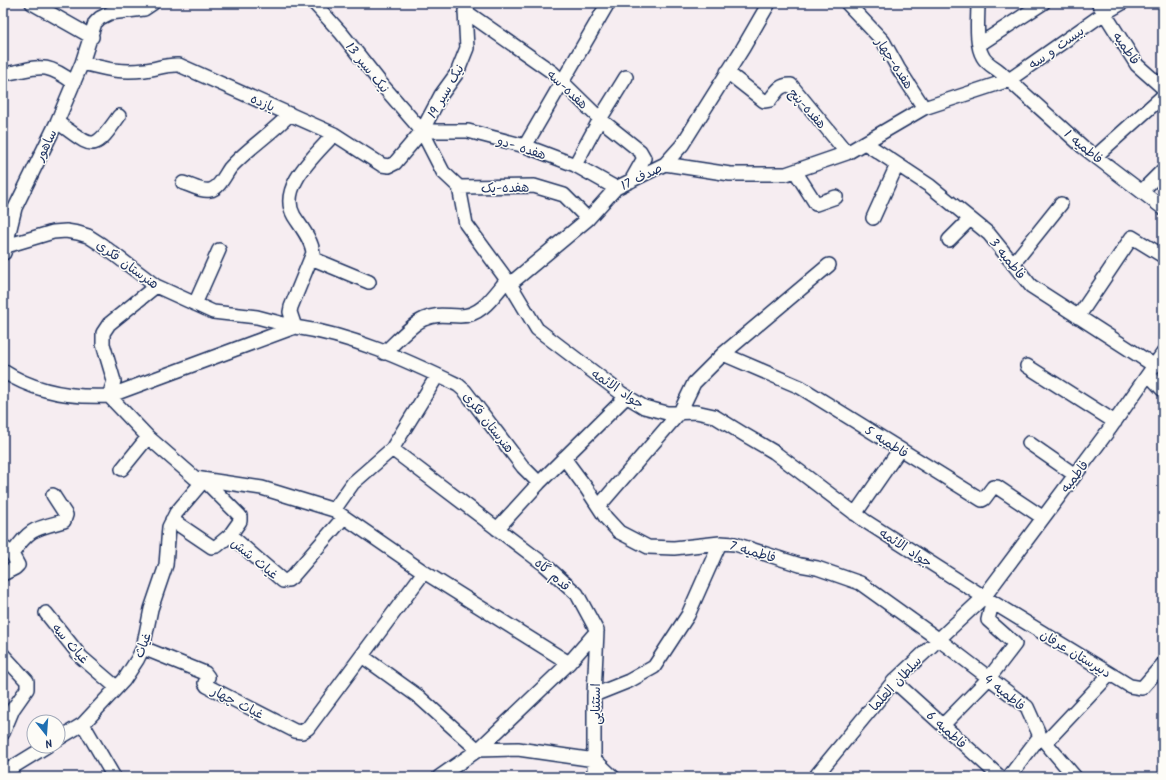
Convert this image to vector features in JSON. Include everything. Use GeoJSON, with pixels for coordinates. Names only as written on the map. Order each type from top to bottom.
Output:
{"type":"FeatureCollection","features":[{"type":"Feature","properties":{"kind":"street"},"geometry":{"type":"LineString","coordinates":[[32,3],[92,37],[95,23],[100,18],[110,13],[144,9],[153,3]]}},
{"type":"Feature","properties":{"kind":"street","name":"نیک سیر 13"},"geometry":{"type":"LineString","coordinates":[[314,3],[342,34],[383,86],[422,131]]}},
{"type":"Feature","properties":{"kind":"street"},"geometry":{"type":"LineString","coordinates":[[525,146],[608,3]]}},
{"type":"Feature","properties":{"kind":"street","name":"صدف 17"},"geometry":{"type":"LineString","coordinates":[[384,352],[422,319],[444,314],[461,316],[472,314],[481,310],[508,282],[588,219],[616,188],[665,164],[682,146],[769,3]]}},
{"type":"Feature","properties":{"kind":"street","name":"هفده-چهار"},"geometry":{"type":"LineString","coordinates":[[847,3],[883,41],[898,68],[924,108]]}},
{"type":"Feature","properties":{"kind":"street","name":"فاطمیه 1"},"geometry":{"type":"LineString","coordinates":[[978,3],[982,57],[1083,147],[1163,208]]}},
{"type":"Feature","properties":{"kind":"street"},"geometry":{"type":"LineString","coordinates":[[980,44],[1043,3]]}},
{"type":"Feature","properties":{"kind":"street","name":"بیست و سه"},"geometry":{"type":"LineString","coordinates":[[665,164],[730,174],[786,174],[847,154],[924,108],[1009,80],[1101,8],[1122,3]]}},
{"type":"Feature","properties":{"kind":"street","name":"نیک سیر 19"},"geometry":{"type":"LineString","coordinates":[[422,131],[441,95],[457,73],[467,48],[466,7]]}},
{"type":"Feature","properties":{"kind":"street","name":"هفده-سه"},"geometry":{"type":"LineString","coordinates":[[466,7],[552,72],[600,119],[642,154],[644,158],[631,181]]}},
{"type":"Feature","properties":{"kind":"street","name":"فاطمیه"},"geometry":{"type":"LineString","coordinates":[[1101,8],[1137,65],[1163,88]]}},
{"type":"Feature","properties":{"kind":"street","name":"ساهور"},"geometry":{"type":"LineString","coordinates":[[4,250],[15,208],[57,122],[92,37]]}},
{"type":"Feature","properties":{"kind":"street","name":"یازده"},"geometry":{"type":"LineString","coordinates":[[82,63],[118,72],[148,70],[168,64],[179,65],[334,134],[382,165],[390,166],[395,164],[422,131]]}},
{"type":"Feature","properties":{"kind":"street"},"geometry":{"type":"LineString","coordinates":[[3,74],[44,66],[60,72],[74,83]]}},
{"type":"Feature","properties":{"kind":"street","name":"هفده-پنج"},"geometry":{"type":"LineString","coordinates":[[727,72],[764,101],[770,100],[780,86],[785,84],[790,85],[847,154]]}},
{"type":"Feature","properties":{"kind":"street"},"geometry":{"type":"LineString","coordinates":[[575,165],[600,119],[626,77]]}},
{"type":"Feature","properties":{"kind":"street"},"geometry":{"type":"LineString","coordinates":[[1096,156],[1163,96]]}},
{"type":"Feature","properties":{"kind":"street"},"geometry":{"type":"LineString","coordinates":[[183,183],[204,190],[211,190],[217,186],[231,168],[253,146],[276,129],[290,114]]}},
{"type":"Feature","properties":{"kind":"street"},"geometry":{"type":"LineString","coordinates":[[57,122],[87,143],[97,143],[104,138],[119,116]]}},
{"type":"Feature","properties":{"kind":"street"},"geometry":{"type":"LineString","coordinates":[[422,131],[443,172],[459,187]]}},
{"type":"Feature","properties":{"kind":"street","name":"هفده -دو"},"geometry":{"type":"LineString","coordinates":[[422,131],[468,131],[525,146],[575,165],[616,188]]}},
{"type":"Feature","properties":{"kind":"street"},"geometry":{"type":"LineString","coordinates":[[3,371],[26,384],[47,391],[88,397],[109,396],[295,327],[290,312],[291,307],[313,254],[313,245],[292,212],[289,196],[294,183],[334,134]]}},
{"type":"Feature","properties":{"kind":"street","name":"فاطمیه 3"},"geometry":{"type":"LineString","coordinates":[[865,143],[930,186],[989,234],[1031,286],[1078,316],[1152,371]]}},
{"type":"Feature","properties":{"kind":"street"},"geometry":{"type":"LineString","coordinates":[[873,218],[897,165]]}},
{"type":"Feature","properties":{"kind":"street"},"geometry":{"type":"LineString","coordinates":[[1142,191],[1163,170]]}},
{"type":"Feature","properties":{"kind":"street"},"geometry":{"type":"LineString","coordinates":[[795,171],[816,204],[836,197]]}},
{"type":"Feature","properties":{"kind":"street","name":"هفده-یک"},"geometry":{"type":"LineString","coordinates":[[459,187],[534,186],[564,196],[588,219]]}},
{"type":"Feature","properties":{"kind":"street","name":"جواد الائمه"},"geometry":{"type":"LineString","coordinates":[[459,187],[466,224],[508,282],[537,329],[626,397],[644,407],[657,411],[696,412],[714,416],[774,452],[855,514],[988,600]]}},
{"type":"Feature","properties":{"kind":"street"},"geometry":{"type":"LineString","coordinates":[[1013,264],[1061,204]]}},
{"type":"Feature","properties":{"kind":"street"},"geometry":{"type":"LineString","coordinates":[[950,240],[970,219]]}},
{"type":"Feature","properties":{"kind":"street","name":"هنرستان فکری"},"geometry":{"type":"LineString","coordinates":[[4,250],[53,232],[66,231],[78,233],[88,236],[102,245],[156,286],[213,312],[257,317],[295,327],[343,336],[384,352],[458,385],[465,391],[538,483]]}},
{"type":"Feature","properties":{"kind":"street"},"geometry":{"type":"LineString","coordinates":[[1078,316],[1132,237],[1163,256]]}},
{"type":"Feature","properties":{"kind":"street"},"geometry":{"type":"LineString","coordinates":[[195,304],[219,250]]}},
{"type":"Feature","properties":{"kind":"street"},"geometry":{"type":"LineString","coordinates":[[311,258],[369,282]]}},
{"type":"Feature","properties":{"kind":"street"},"geometry":{"type":"LineString","coordinates":[[599,506],[680,412],[694,383],[723,354],[829,265]]}},
{"type":"Feature","properties":{"kind":"street"},"geometry":{"type":"LineString","coordinates":[[109,396],[114,381],[103,344],[104,333],[109,324],[156,286]]}},
{"type":"Feature","properties":{"kind":"street","name":"فاطمیه"},"geometry":{"type":"LineString","coordinates":[[988,600],[1042,517],[1115,422],[1152,371],[1163,353]]}},
{"type":"Feature","properties":{"kind":"street","name":"فاطمیه 5"},"geometry":{"type":"LineString","coordinates":[[723,354],[800,388],[982,500],[993,488],[997,487],[1042,517]]}},
{"type":"Feature","properties":{"kind":"street"},"geometry":{"type":"LineString","coordinates":[[1027,366],[1115,422]]}},
{"type":"Feature","properties":{"kind":"street"},"geometry":{"type":"LineString","coordinates":[[1152,371],[1163,390]]}},
{"type":"Feature","properties":{"kind":"street"},"geometry":{"type":"LineString","coordinates":[[339,514],[353,483],[392,449],[438,376]]}},
{"type":"Feature","properties":{"kind":"street"},"geometry":{"type":"LineString","coordinates":[[109,396],[148,437],[192,475],[204,480],[262,488],[339,514],[424,572],[569,663]]}},
{"type":"Feature","properties":{"kind":"street"},"geometry":{"type":"LineString","coordinates":[[497,529],[538,483],[626,397]]}},
{"type":"Feature","properties":{"kind":"street"},"geometry":{"type":"LineString","coordinates":[[122,469],[148,437]]}},
{"type":"Feature","properties":{"kind":"street"},"geometry":{"type":"LineString","coordinates":[[1029,443],[1074,475]]}},
{"type":"Feature","properties":{"kind":"street","name":"قدم گاه"},"geometry":{"type":"LineString","coordinates":[[392,449],[544,565],[577,594],[597,631]]}},
{"type":"Feature","properties":{"kind":"street"},"geometry":{"type":"LineString","coordinates":[[855,514],[900,449]]}},
{"type":"Feature","properties":{"kind":"street","name":"فاطمیه 7"},"geometry":{"type":"LineString","coordinates":[[564,458],[606,518],[619,532],[648,547],[674,548],[720,543],[734,544],[800,565],[818,568],[860,583],[938,639]]}},
{"type":"Feature","properties":{"kind":"street"},"geometry":{"type":"LineString","coordinates":[[172,520],[204,480]]}},
{"type":"Feature","properties":{"kind":"street"},"geometry":{"type":"LineString","coordinates":[[204,480],[240,516],[240,521],[230,535]]}},
{"type":"Feature","properties":{"kind":"street"},"geometry":{"type":"LineString","coordinates":[[3,574],[18,565],[7,551],[28,533],[66,519],[66,515],[54,495]]}},
{"type":"Feature","properties":{"kind":"street","name":"غیاث شش"},"geometry":{"type":"LineString","coordinates":[[172,520],[212,547],[217,546],[230,535],[283,581],[288,580],[339,514]]}},
{"type":"Feature","properties":{"kind":"street","name":"غیاث"},"geometry":{"type":"LineString","coordinates":[[66,734],[83,724],[124,680],[143,648],[151,609],[166,565],[168,527],[172,520]]}},
{"type":"Feature","properties":{"kind":"street"},"geometry":{"type":"LineString","coordinates":[[594,695],[629,681],[654,667],[688,615],[720,543]]}},
{"type":"Feature","properties":{"kind":"street"},"geometry":{"type":"LineString","coordinates":[[424,572],[362,656],[419,697],[478,750],[518,749],[595,760],[613,777]]}},
{"type":"Feature","properties":{"kind":"street"},"geometry":{"type":"LineString","coordinates":[[942,725],[990,678],[1015,644],[988,620],[988,600]]}},
{"type":"Feature","properties":{"kind":"street","name":"سلطان العلما"},"geometry":{"type":"LineString","coordinates":[[820,775],[894,681],[938,639],[988,600]]}},
{"type":"Feature","properties":{"kind":"street","name":"دبیرستان عرفان"},"geometry":{"type":"LineString","coordinates":[[988,600],[1130,686],[1142,688],[1163,664]]}},
{"type":"Feature","properties":{"kind":"street","name":"غیاث سه"},"geometry":{"type":"LineString","coordinates":[[46,613],[81,657],[116,687]]}},
{"type":"Feature","properties":{"kind":"street"},"geometry":{"type":"LineString","coordinates":[[438,777],[478,750],[569,663],[597,631]]}},
{"type":"Feature","properties":{"kind":"street","name":"استثنایی"},"geometry":{"type":"LineString","coordinates":[[594,777],[594,695],[597,631]]}},
{"type":"Feature","properties":{"kind":"street","name":"فاطمیه 4"},"geometry":{"type":"LineString","coordinates":[[938,639],[1027,707],[1043,739],[1075,777]]}},
{"type":"Feature","properties":{"kind":"street","name":"غیاث چهار"},"geometry":{"type":"LineString","coordinates":[[143,648],[206,673],[208,677],[205,683],[207,686],[295,731],[302,732],[308,728],[362,656]]}},
{"type":"Feature","properties":{"kind":"street"},"geometry":{"type":"LineString","coordinates":[[3,655],[28,681],[27,689],[13,709],[3,733]]}},
{"type":"Feature","properties":{"kind":"street"},"geometry":{"type":"LineString","coordinates":[[1009,777],[1043,739],[1110,674]]}},
{"type":"Feature","properties":{"kind":"street","name":"فاطمیه 6"},"geometry":{"type":"LineString","coordinates":[[894,681],[1000,777]]}},
{"type":"Feature","properties":{"kind":"street"},"geometry":{"type":"LineString","coordinates":[[83,724],[114,777]]}},
{"type":"Feature","properties":{"kind":"street"},"geometry":{"type":"LineString","coordinates":[[3,773],[34,754]]}}]}
